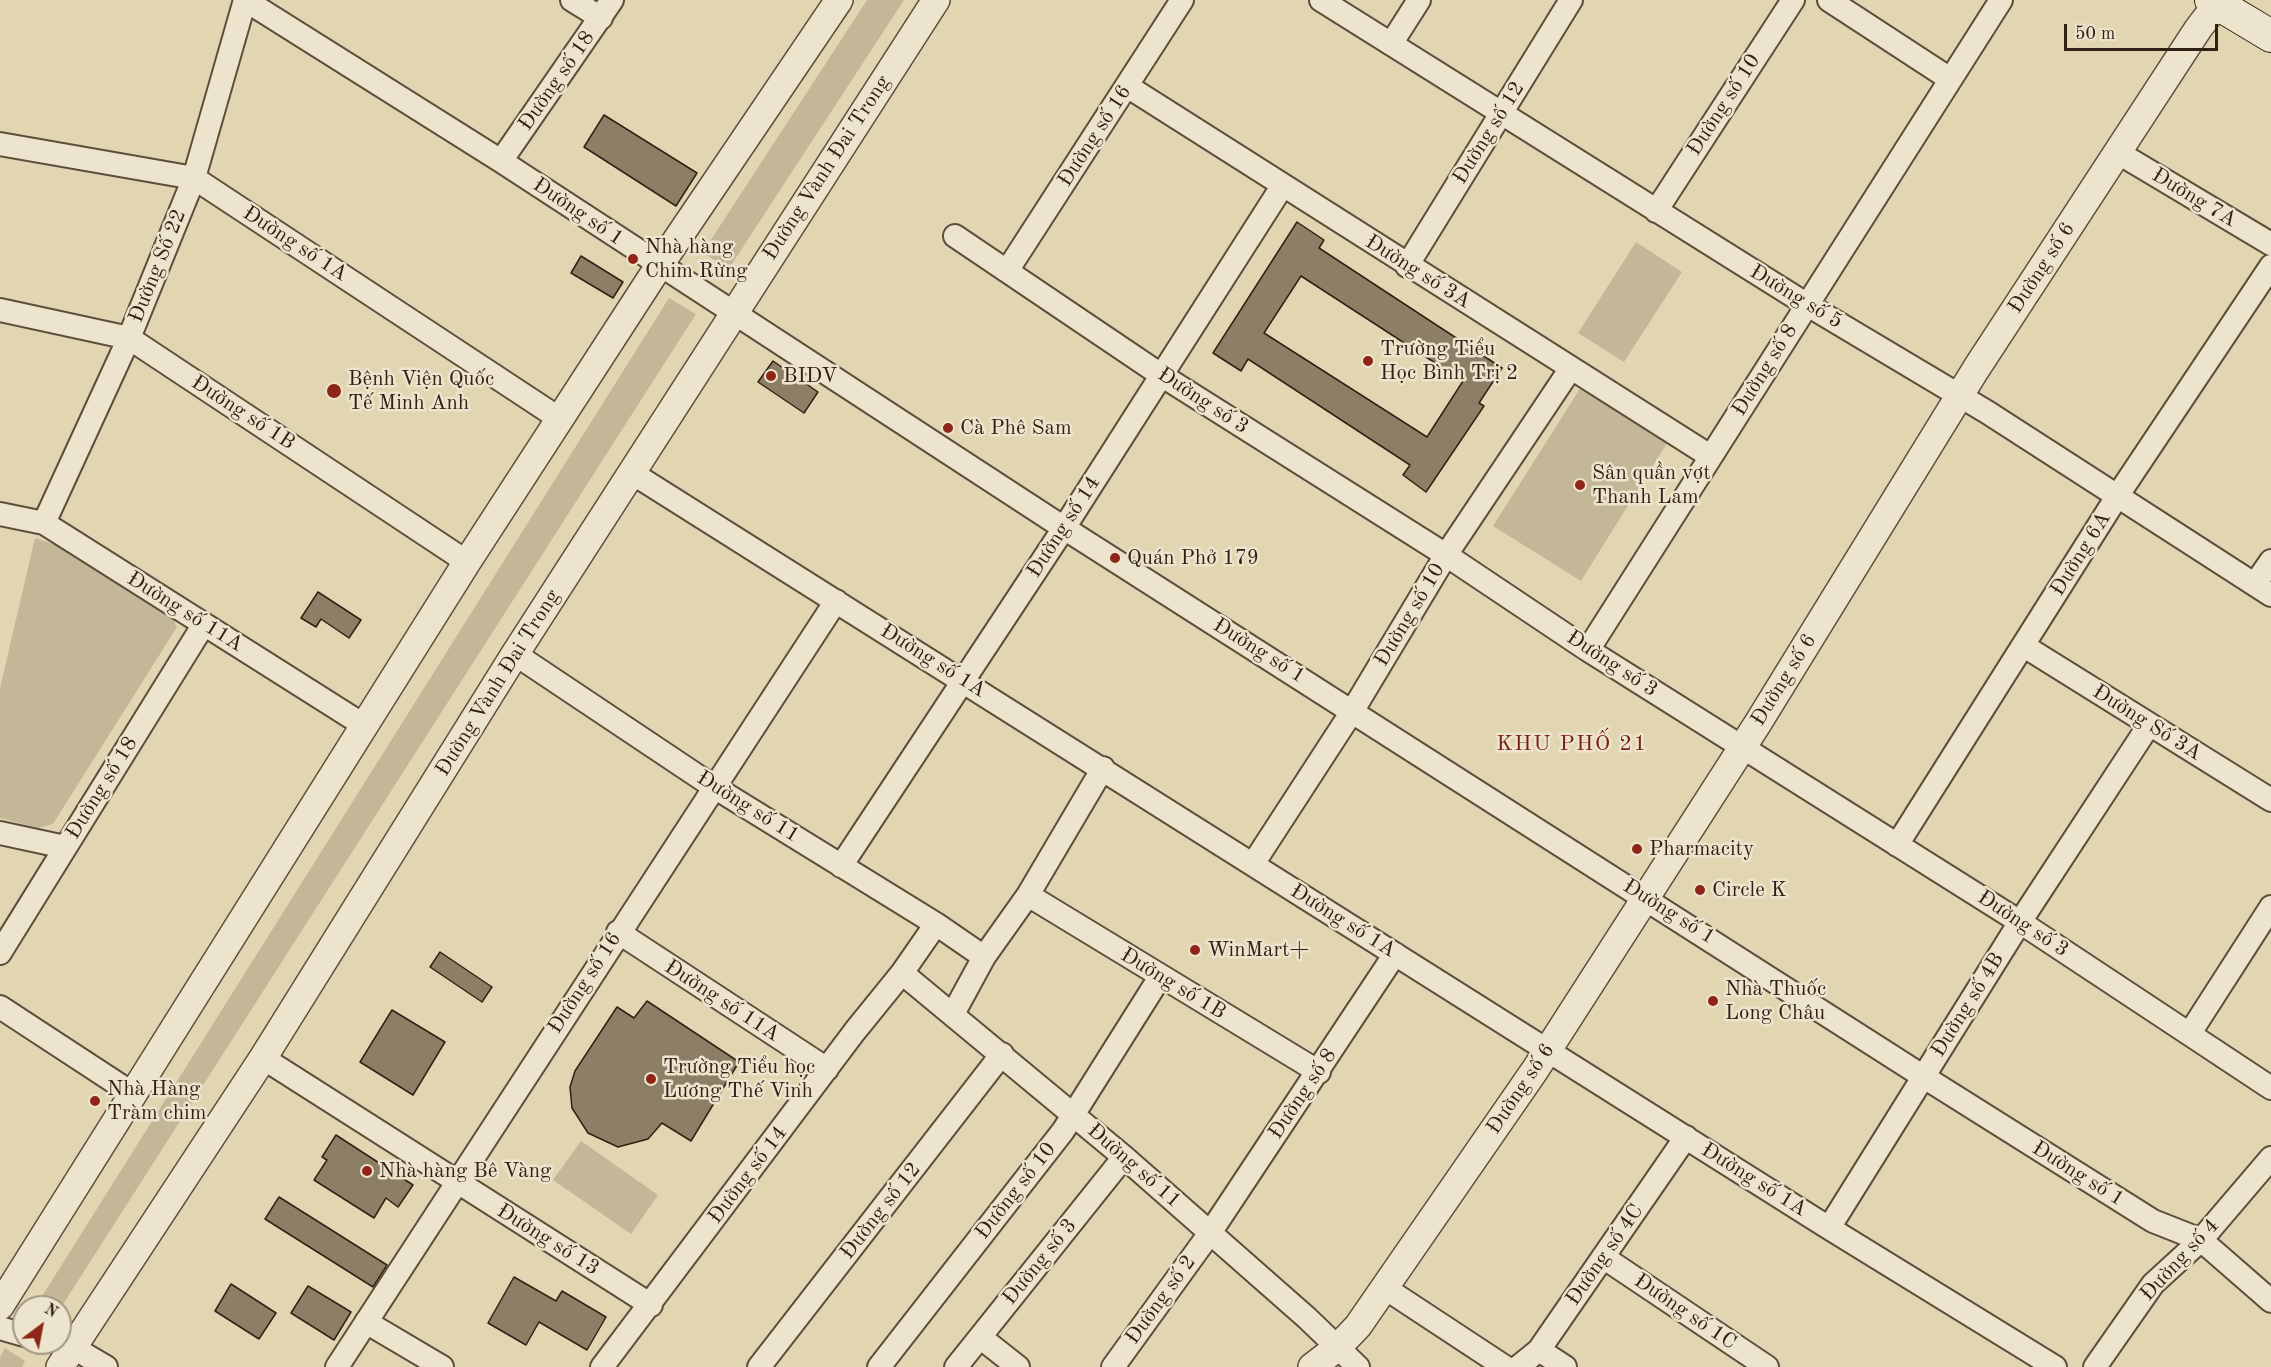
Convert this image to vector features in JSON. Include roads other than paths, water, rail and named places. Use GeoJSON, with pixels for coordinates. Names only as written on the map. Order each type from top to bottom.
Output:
{"type":"FeatureCollection","features":[{"type":"Feature","properties":{"kind":"main road"},"geometry":{"type":"LineString","coordinates":[[2216,1],[2271,36]]}},
{"type":"Feature","properties":{"kind":"street","name":"Đường số 1"},"geometry":{"type":"LineString","coordinates":[[245,0],[501,161],[1064,528],[1645,896],[1924,1077],[2153,1221],[2201,1240],[2271,1301]]}},
{"type":"Feature","properties":{"kind":"street","name":"Đường Số 22"},"geometry":{"type":"LineString","coordinates":[[44,523],[129,338],[194,178],[245,0]]}},
{"type":"Feature","properties":{"kind":"street"},"geometry":{"type":"LineString","coordinates":[[572,0],[606,9]]}},
{"type":"Feature","properties":{"kind":"street"},"geometry":{"type":"LineString","coordinates":[[0,1305],[467,562],[659,266],[839,0]]}},
{"type":"Feature","properties":{"kind":"street","name":"Đường Vành Đai Trong"},"geometry":{"type":"LineString","coordinates":[[72,1339],[263,1058],[515,654],[936,0]]}},
{"type":"Feature","properties":{"kind":"street","name":"Đường số 16"},"geometry":{"type":"LineString","coordinates":[[1007,271],[1182,0]]}},
{"type":"Feature","properties":{"kind":"street","name":"Đường số 5"},"geometry":{"type":"LineString","coordinates":[[1321,0],[1806,304],[1960,395],[2263,589]]}},
{"type":"Feature","properties":{"kind":"street"},"geometry":{"type":"LineString","coordinates":[[1391,44],[1419,0]]}},
{"type":"Feature","properties":{"kind":"street","name":"Đường số 12"},"geometry":{"type":"LineString","coordinates":[[1407,266],[1571,0]]}},
{"type":"Feature","properties":{"kind":"street","name":"Đường số 10"},"geometry":{"type":"LineString","coordinates":[[1656,211],[1793,0]]}},
{"type":"Feature","properties":{"kind":"street"},"geometry":{"type":"LineString","coordinates":[[1829,0],[1950,79]]}},
{"type":"Feature","properties":{"kind":"street","name":"Đường số 8"},"geometry":{"type":"LineString","coordinates":[[1588,650],[2001,0]]}},
{"type":"Feature","properties":{"kind":"street","name":"Đường số 6"},"geometry":{"type":"LineString","coordinates":[[1338,1347],[1358,1326],[1385,1288],[1548,1050],[1742,747],[1960,395],[2216,1]]}},
{"type":"Feature","properties":{"kind":"street","name":"Đường số 18"},"geometry":{"type":"LineString","coordinates":[[501,161],[606,9]]}},
{"type":"Feature","properties":{"kind":"street","name":"Đường số 3A"},"geometry":{"type":"LineString","coordinates":[[1127,86],[1407,266],[1710,456]]}},
{"type":"Feature","properties":{"kind":"street","name":"Đường số 1A"},"geometry":{"type":"LineString","coordinates":[[0,144],[194,178],[560,419]]}},
{"type":"Feature","properties":{"kind":"street","name":"Đường 7A"},"geometry":{"type":"LineString","coordinates":[[2117,152],[2271,244]]}},
{"type":"Feature","properties":{"kind":"street","name":"Đường số 14"},"geometry":{"type":"LineString","coordinates":[[841,866],[1064,528],[1283,185]]}},
{"type":"Feature","properties":{"kind":"street","name":"Đường số 3"},"geometry":{"type":"LineString","coordinates":[[955,236],[1161,375],[1446,555],[1588,650],[2020,922],[2190,1033],[2225,1060],[2271,1088]]}},
{"type":"Feature","properties":{"kind":"street","name":"Đường 6A"},"geometry":{"type":"LineString","coordinates":[[1897,846],[2118,495],[2271,266]]}},
{"type":"Feature","properties":{"kind":"street","name":"Đường số 1B"},"geometry":{"type":"LineString","coordinates":[[0,310],[129,338],[467,562]]}},
{"type":"Feature","properties":{"kind":"street","name":"Đường số 10"},"geometry":{"type":"LineString","coordinates":[[1253,864],[1353,710],[1446,555],[1571,368]]}},
{"type":"Feature","properties":{"kind":"street","name":"Đường số 1A"},"geometry":{"type":"LineString","coordinates":[[632,473],[1829,1228],[2021,1358],[2055,1367]]}},
{"type":"Feature","properties":{"kind":"street","name":"Đường số 11A"},"geometry":{"type":"LineString","coordinates":[[0,514],[44,523],[364,726]]}},
{"type":"Feature","properties":{"kind":"street"},"geometry":{"type":"LineString","coordinates":[[2263,589],[2271,561]]}},
{"type":"Feature","properties":{"kind":"street","name":"Đường số 16"},"geometry":{"type":"LineString","coordinates":[[337,1367],[455,1182],[836,601]]}},
{"type":"Feature","properties":{"kind":"street","name":"Đường số 18"},"geometry":{"type":"LineString","coordinates":[[0,953],[204,624]]}},
{"type":"Feature","properties":{"kind":"street","name":"Đường Số 3A"},"geometry":{"type":"LineString","coordinates":[[2024,646],[2271,800]]}},
{"type":"Feature","properties":{"kind":"street","name":"Đường số 11"},"geometry":{"type":"LineString","coordinates":[[515,654],[714,787],[936,924],[984,957]]}},
{"type":"Feature","properties":{"kind":"street","name":"Đường số 4B"},"geometry":{"type":"LineString","coordinates":[[1829,1228],[2020,922],[2149,725]]}},
{"type":"Feature","properties":{"kind":"street"},"geometry":{"type":"LineString","coordinates":[[953,1014],[984,957],[1028,895],[1103,768]]}},
{"type":"Feature","properties":{"kind":"street"},"geometry":{"type":"LineString","coordinates":[[0,833],[65,847]]}},
{"type":"Feature","properties":{"kind":"street","name":"Đường số 1B"},"geometry":{"type":"LineString","coordinates":[[1028,895],[1319,1072]]}},
{"type":"Feature","properties":{"kind":"street"},"geometry":{"type":"LineString","coordinates":[[2190,1033],[2271,907]]}},
{"type":"Feature","properties":{"kind":"street","name":"Đường số 14"},"geometry":{"type":"LineString","coordinates":[[602,1367],[902,973],[936,924]]}},
{"type":"Feature","properties":{"kind":"street","name":"Đường số 11A"},"geometry":{"type":"LineString","coordinates":[[618,932],[827,1069]]}},
{"type":"Feature","properties":{"kind":"street","name":"Đường số 8"},"geometry":{"type":"LineString","coordinates":[[1210,1233],[1319,1072],[1395,954]]}},
{"type":"Feature","properties":{"kind":"street","name":"Đường số 11"},"geometry":{"type":"LineString","coordinates":[[902,973],[1124,1157],[1358,1367]]}},
{"type":"Feature","properties":{"kind":"street","name":"Đường số 10"},"geometry":{"type":"LineString","coordinates":[[879,1367],[1074,1114],[1160,977]]}},
{"type":"Feature","properties":{"kind":"street"},"geometry":{"type":"LineString","coordinates":[[0,1007],[133,1094]]}},
{"type":"Feature","properties":{"kind":"street","name":"Đường số 12"},"geometry":{"type":"LineString","coordinates":[[759,1367],[1002,1054]]}},
{"type":"Feature","properties":{"kind":"street","name":"Đường số 13"},"geometry":{"type":"LineString","coordinates":[[263,1058],[651,1305]]}},
{"type":"Feature","properties":{"kind":"street","name":"Đường số 4C"},"geometry":{"type":"LineString","coordinates":[[1518,1367],[1539,1350],[1686,1137]]}},
{"type":"Feature","properties":{"kind":"street","name":"Đường số 3"},"geometry":{"type":"LineString","coordinates":[[956,1367],[1124,1157]]}},
{"type":"Feature","properties":{"kind":"street","name":"Đường số 4"},"geometry":{"type":"LineString","coordinates":[[2095,1367],[2153,1284],[2201,1240],[2271,1158]]}},
{"type":"Feature","properties":{"kind":"street","name":"Đường số 2"},"geometry":{"type":"LineString","coordinates":[[1113,1367],[1210,1233]]}},
{"type":"Feature","properties":{"kind":"street","name":"Đường số 1C"},"geometry":{"type":"LineString","coordinates":[[1603,1257],[1767,1367]]}},
{"type":"Feature","properties":{"kind":"street"},"geometry":{"type":"LineString","coordinates":[[1385,1288],[1505,1367]]}},
{"type":"Feature","properties":{"kind":"street"},"geometry":{"type":"LineString","coordinates":[[366,1322],[442,1367]]}},
{"type":"Feature","properties":{"kind":"street"},"geometry":{"type":"LineString","coordinates":[[980,1337],[1018,1367]]}},
{"type":"Feature","properties":{"kind":"street"},"geometry":{"type":"LineString","coordinates":[[1312,1367],[1338,1347]]}},
{"type":"Feature","properties":{"kind":"street"},"geometry":{"type":"LineString","coordinates":[[1539,1350],[1564,1367]]}},
{"type":"Feature","properties":{"kind":"street"},"geometry":{"type":"LineString","coordinates":[[72,1355],[106,1367]]}},
{"type":"Feature","properties":{"kind":"place","name":"Nhà hàng Chim Rừng"},"geometry":{"type":"Point","coordinates":[633,259]}},
{"type":"Feature","properties":{"kind":"place","name":"Trường Tiểu Học Bình Trị 2"},"geometry":{"type":"Point","coordinates":[1368,361]}},
{"type":"Feature","properties":{"kind":"place","name":"BIDV"},"geometry":{"type":"Point","coordinates":[771,376]}},
{"type":"Feature","properties":{"kind":"place","name":"Bệnh Viện Quốc Tế Minh Anh"},"geometry":{"type":"Point","coordinates":[334,391]}},
{"type":"Feature","properties":{"kind":"place","name":"Cà Phê Sam"},"geometry":{"type":"Point","coordinates":[948,428]}},
{"type":"Feature","properties":{"kind":"place","name":"Sân quần vợt Thanh Lam"},"geometry":{"type":"Point","coordinates":[1580,485]}},
{"type":"Feature","properties":{"kind":"place","name":"Quán Phở 179"},"geometry":{"type":"Point","coordinates":[1115,558]}},
{"type":"Feature","properties":{"kind":"place","name":"Pharmacity"},"geometry":{"type":"Point","coordinates":[1637,849]}},
{"type":"Feature","properties":{"kind":"place","name":"Circle K"},"geometry":{"type":"Point","coordinates":[1700,890]}},
{"type":"Feature","properties":{"kind":"place","name":"WinMart+"},"geometry":{"type":"Point","coordinates":[1195,950]}},
{"type":"Feature","properties":{"kind":"place","name":"Nhà Thuốc Long Châu"},"geometry":{"type":"Point","coordinates":[1713,1001]}},
{"type":"Feature","properties":{"kind":"place","name":"Trường Tiểu học Lương Thế Vinh"},"geometry":{"type":"Point","coordinates":[651,1079]}},
{"type":"Feature","properties":{"kind":"place","name":"Nhà Hàng Tràm chim"},"geometry":{"type":"Point","coordinates":[95,1101]}},
{"type":"Feature","properties":{"kind":"place","name":"Nhà hàng Bê Vàng"},"geometry":{"type":"Point","coordinates":[367,1171]}},
{"type":"Feature","properties":{"kind":"district","name":"KHU PHỐ 21"},"geometry":{"type":"Point","coordinates":[1572,744]}}]}
